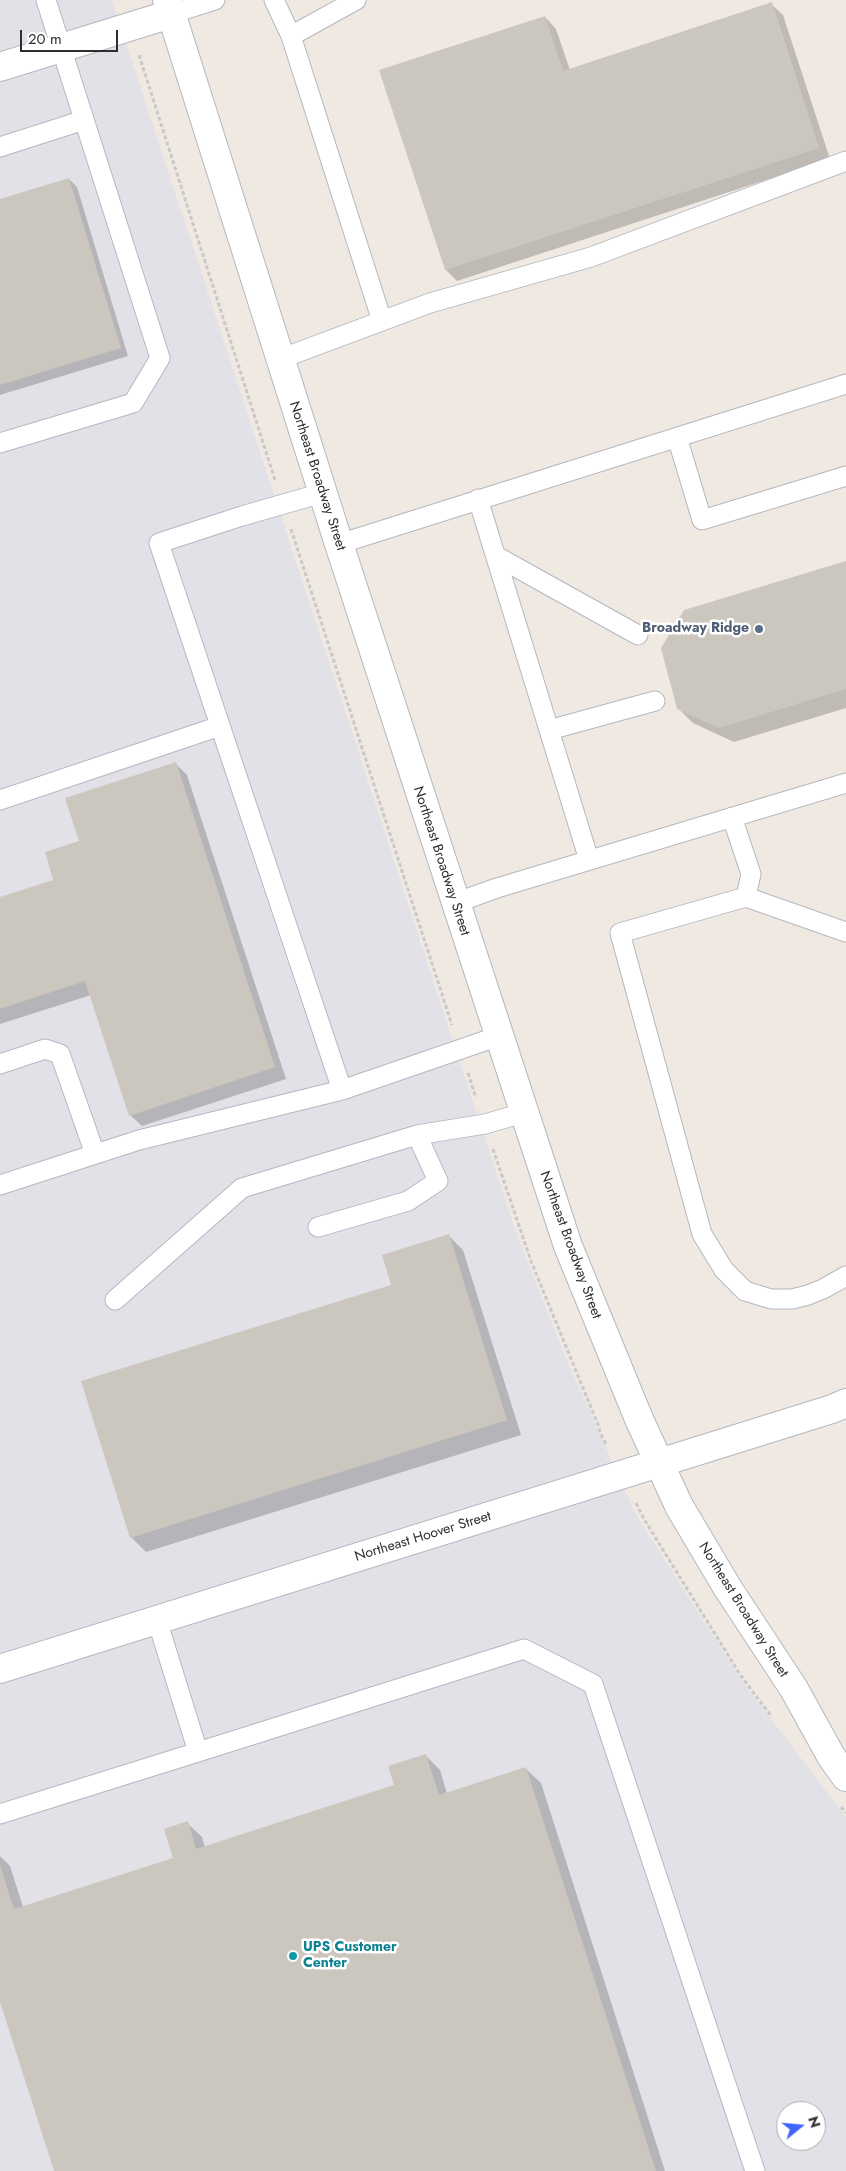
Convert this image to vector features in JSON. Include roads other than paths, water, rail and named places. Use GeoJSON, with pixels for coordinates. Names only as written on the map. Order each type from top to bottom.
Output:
{"type":"FeatureCollection","features":[{"type":"Feature","properties":{"kind":"main road"},"geometry":{"type":"LineString","coordinates":[[0,67],[61,48],[169,7]]}},
{"type":"Feature","properties":{"kind":"main road","name":"Northeast Broadway Street"},"geometry":{"type":"LineString","coordinates":[[169,7],[322,493],[523,1112],[575,1265],[679,1506],[727,1588],[794,1689],[830,1756],[846,1777]]}},
{"type":"Feature","properties":{"kind":"main road","name":"Northeast Hoover Street"},"geometry":{"type":"LineString","coordinates":[[0,1669],[832,1409],[846,1403]]}},
{"type":"Feature","properties":{"kind":"main road","name":"Northeast Broadway Street"},"geometry":{"type":"LineString","coordinates":[[794,1689],[846,1743]]}},
{"type":"Feature","properties":{"kind":"lane"},"geometry":{"type":"LineString","coordinates":[[0,443],[133,402],[160,358],[46,0]]}},
{"type":"Feature","properties":{"kind":"lane"},"geometry":{"type":"LineString","coordinates":[[169,7],[215,0]]}},
{"type":"Feature","properties":{"kind":"lane"},"geometry":{"type":"LineString","coordinates":[[274,0],[291,36],[382,321]]}},
{"type":"Feature","properties":{"kind":"lane"},"geometry":{"type":"LineString","coordinates":[[291,36],[356,0]]}},
{"type":"Feature","properties":{"kind":"lane"},"geometry":{"type":"LineString","coordinates":[[0,147],[84,120]]}},
{"type":"Feature","properties":{"kind":"lane"},"geometry":{"type":"LineString","coordinates":[[280,358],[430,303],[591,256],[846,161]]}},
{"type":"Feature","properties":{"kind":"lane"},"geometry":{"type":"LineString","coordinates":[[339,544],[846,384]]}},
{"type":"Feature","properties":{"kind":"lane"},"geometry":{"type":"LineString","coordinates":[[677,437],[702,520],[846,476]]}},
{"type":"Feature","properties":{"kind":"lane"},"geometry":{"type":"LineString","coordinates":[[322,493],[159,543],[342,1090]]}},
{"type":"Feature","properties":{"kind":"lane"},"geometry":{"type":"LineString","coordinates":[[478,499],[589,860]]}},
{"type":"Feature","properties":{"kind":"lane"},"geometry":{"type":"LineString","coordinates":[[496,556],[638,635]]}},
{"type":"Feature","properties":{"kind":"lane"},"geometry":{"type":"LineString","coordinates":[[549,730],[655,700]]}},
{"type":"Feature","properties":{"kind":"lane"},"geometry":{"type":"LineString","coordinates":[[0,800],[220,726]]}},
{"type":"Feature","properties":{"kind":"lane"},"geometry":{"type":"LineString","coordinates":[[455,903],[589,860],[846,783]]}},
{"type":"Feature","properties":{"kind":"lane"},"geometry":{"type":"LineString","coordinates":[[732,817],[750,874],[746,897]]}},
{"type":"Feature","properties":{"kind":"lane"},"geometry":{"type":"LineString","coordinates":[[846,932],[746,897],[620,932],[702,1234],[724,1270],[745,1291],[771,1299],[792,1299],[808,1295],[846,1276]]}},
{"type":"Feature","properties":{"kind":"lane"},"geometry":{"type":"LineString","coordinates":[[0,1185],[139,1140],[342,1090],[499,1036]]}},
{"type":"Feature","properties":{"kind":"lane"},"geometry":{"type":"LineString","coordinates":[[0,1064],[45,1049],[60,1054],[95,1154]]}},
{"type":"Feature","properties":{"kind":"lane"},"geometry":{"type":"LineString","coordinates":[[115,1300],[242,1188],[417,1135],[485,1124],[523,1112]]}},
{"type":"Feature","properties":{"kind":"lane"},"geometry":{"type":"LineString","coordinates":[[318,1227],[408,1201],[438,1182],[417,1135]]}},
{"type":"Feature","properties":{"kind":"lane"},"geometry":{"type":"LineString","coordinates":[[157,1620],[198,1752]]}},
{"type":"Feature","properties":{"kind":"lane"},"geometry":{"type":"LineString","coordinates":[[0,1814],[524,1649],[593,1684],[755,2171]]}},
{"type":"Feature","properties":{"kind":"place","name":"Broadway Ridge"},"geometry":{"type":"Point","coordinates":[759,629]}},
{"type":"Feature","properties":{"kind":"place","name":"UPS Customer Center"},"geometry":{"type":"Point","coordinates":[293,1956]}}]}
